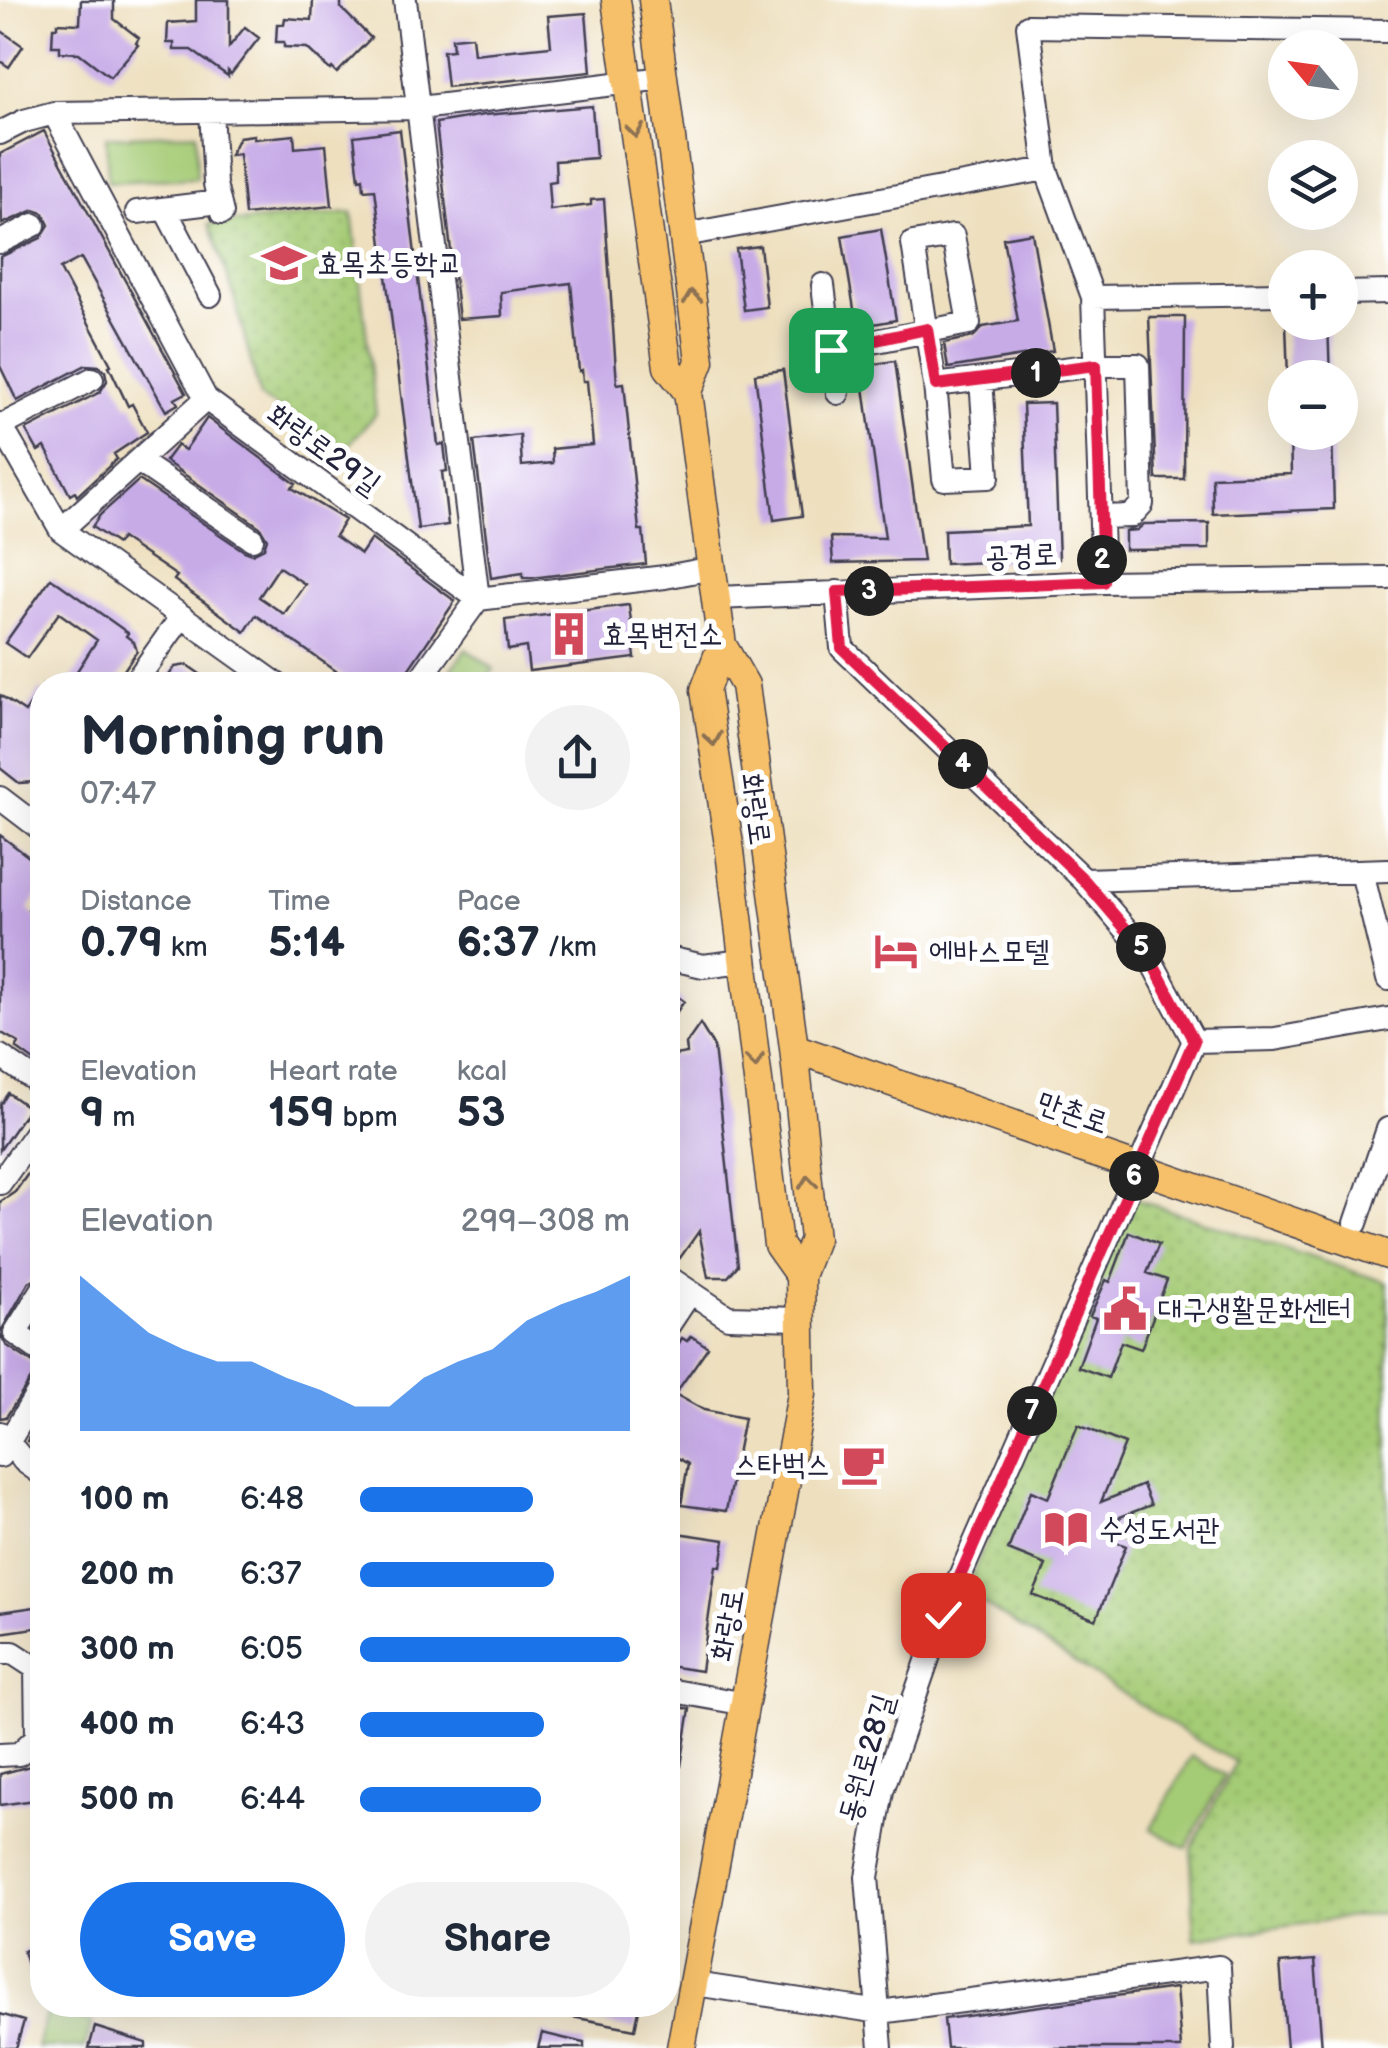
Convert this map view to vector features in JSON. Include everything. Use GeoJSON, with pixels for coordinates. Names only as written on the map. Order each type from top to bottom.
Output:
{"type":"FeatureCollection","features":[{"type":"Feature","properties":{"kind":"main road","name":"화랑로"},"geometry":{"type":"LineString","coordinates":[[616,0],[668,366],[688,392]]}},
{"type":"Feature","properties":{"kind":"main road","name":"화랑로"},"geometry":{"type":"LineString","coordinates":[[653,0],[700,361],[688,392],[722,646],[744,685],[794,1048],[814,1239],[800,1276],[802,1394],[681,2048]]}},
{"type":"Feature","properties":{"kind":"main road","name":"화랑로"},"geometry":{"type":"LineString","coordinates":[[722,646],[705,690],[778,1245],[800,1276]]}},
{"type":"Feature","properties":{"kind":"main road","name":"만촌로"},"geometry":{"type":"LineString","coordinates":[[794,1048],[1388,1254]]}},
{"type":"Feature","properties":{"kind":"street"},"geometry":{"type":"LineString","coordinates":[[405,0],[478,598],[425,672]]}},
{"type":"Feature","properties":{"kind":"street"},"geometry":{"type":"LineString","coordinates":[[1103,582],[1093,297],[1046,169],[1028,26],[1388,32]]}},
{"type":"Feature","properties":{"kind":"street"},"geometry":{"type":"LineString","coordinates":[[0,134],[24,121],[54,113],[420,108],[663,78]]}},
{"type":"Feature","properties":{"kind":"street"},"geometry":{"type":"LineString","coordinates":[[138,212],[220,207],[211,110]]}},
{"type":"Feature","properties":{"kind":"street","name":"화랑로29길"},"geometry":{"type":"LineString","coordinates":[[54,113],[206,399],[478,598]]}},
{"type":"Feature","properties":{"kind":"street"},"geometry":{"type":"LineString","coordinates":[[684,235],[1046,169]]}},
{"type":"Feature","properties":{"kind":"street"},"geometry":{"type":"LineString","coordinates":[[165,209],[210,295]]}},
{"type":"Feature","properties":{"kind":"street"},"geometry":{"type":"LineString","coordinates":[[0,242],[34,225]]}},
{"type":"Feature","properties":{"kind":"street"},"geometry":{"type":"LineString","coordinates":[[823,285],[838,393]]}},
{"type":"Feature","properties":{"kind":"street"},"geometry":{"type":"LineString","coordinates":[[1358,293],[1388,292]]}},
{"type":"Feature","properties":{"kind":"street"},"geometry":{"type":"LineString","coordinates":[[1093,297],[1268,294]]}},
{"type":"Feature","properties":{"kind":"street"},"geometry":{"type":"LineString","coordinates":[[831,350],[927,329],[944,479],[988,477],[981,380]]}},
{"type":"Feature","properties":{"kind":"street"},"geometry":{"type":"LineString","coordinates":[[936,385],[1096,365],[1138,366],[1142,504],[1131,516],[1100,518]]}},
{"type":"Feature","properties":{"kind":"street"},"geometry":{"type":"LineString","coordinates":[[92,379],[1,425],[61,530],[260,672]]}},
{"type":"Feature","properties":{"kind":"street"},"geometry":{"type":"LineString","coordinates":[[61,530],[206,399]]}},
{"type":"Feature","properties":{"kind":"street"},"geometry":{"type":"LineString","coordinates":[[138,461],[252,539]]}},
{"type":"Feature","properties":{"kind":"street"},"geometry":{"type":"LineString","coordinates":[[478,598],[712,568]]}},
{"type":"Feature","properties":{"kind":"street","name":"공경로"},"geometry":{"type":"LineString","coordinates":[[717,598],[1103,582],[1388,578]]}},
{"type":"Feature","properties":{"kind":"street"},"geometry":{"type":"LineString","coordinates":[[837,592],[842,648],[1084,880],[1148,955],[1194,1041],[1275,1039],[1388,1019]]}},
{"type":"Feature","properties":{"kind":"street"},"geometry":{"type":"LineString","coordinates":[[142,672],[182,616]]}},
{"type":"Feature","properties":{"kind":"street"},"geometry":{"type":"LineString","coordinates":[[0,798],[30,816]]}},
{"type":"Feature","properties":{"kind":"street"},"geometry":{"type":"LineString","coordinates":[[1084,880],[1388,870]]}},
{"type":"Feature","properties":{"kind":"street"},"geometry":{"type":"LineString","coordinates":[[1362,872],[1387,974]]}},
{"type":"Feature","properties":{"kind":"street"},"geometry":{"type":"LineString","coordinates":[[680,961],[703,966],[743,961]]}},
{"type":"Feature","properties":{"kind":"street","name":"동원로28길"},"geometry":{"type":"LineString","coordinates":[[882,2048],[867,1877],[882,1791],[943,1615],[1194,1041]]}},
{"type":"Feature","properties":{"kind":"street"},"geometry":{"type":"LineString","coordinates":[[0,1056],[30,1077]]}},
{"type":"Feature","properties":{"kind":"street"},"geometry":{"type":"LineString","coordinates":[[1356,1223],[1388,1129]]}},
{"type":"Feature","properties":{"kind":"street"},"geometry":{"type":"LineString","coordinates":[[0,1183],[30,1141]]}},
{"type":"Feature","properties":{"kind":"street"},"geometry":{"type":"LineString","coordinates":[[680,1285],[728,1317],[801,1318]]}},
{"type":"Feature","properties":{"kind":"street"},"geometry":{"type":"LineString","coordinates":[[680,1307],[690,1292]]}},
{"type":"Feature","properties":{"kind":"street"},"geometry":{"type":"LineString","coordinates":[[30,1309],[15,1333],[30,1344]]}},
{"type":"Feature","properties":{"kind":"street"},"geometry":{"type":"LineString","coordinates":[[30,1408],[3,1443],[30,1465]]}},
{"type":"Feature","properties":{"kind":"street"},"geometry":{"type":"LineString","coordinates":[[0,1653],[13,1653],[30,1663]]}},
{"type":"Feature","properties":{"kind":"street"},"geometry":{"type":"LineString","coordinates":[[680,1692],[746,1704]]}},
{"type":"Feature","properties":{"kind":"street"},"geometry":{"type":"LineString","coordinates":[[0,1755],[19,1754],[30,1744]]}},
{"type":"Feature","properties":{"kind":"street"},"geometry":{"type":"LineString","coordinates":[[695,1984],[880,2012],[1218,1968],[1223,2048]]}},
{"type":"Feature","properties":{"kind":"green space"},"geometry":{"type":"Polygon","coordinates":[[[196,133],[197,178],[108,182],[106,137],[196,133]]]}},
{"type":"Feature","properties":{"kind":"green space"},"geometry":{"type":"Polygon","coordinates":[[[352,213],[376,414],[346,448],[260,397],[232,289],[209,224],[352,213]]]}},
{"type":"Feature","properties":{"kind":"green space"},"geometry":{"type":"Polygon","coordinates":[[[466,649],[494,669],[492,672],[449,672],[466,649]]]}},
{"type":"Feature","properties":{"kind":"green space"},"geometry":{"type":"Polygon","coordinates":[[[1130,1197],[1388,1283],[1388,1912],[1194,1939],[1191,1849],[1236,1762],[965,1592],[1130,1197]]]}},
{"type":"Feature","properties":{"kind":"green space"},"geometry":{"type":"Polygon","coordinates":[[[1191,1756],[1225,1775],[1186,1848],[1151,1829],[1191,1756]]]}},
{"type":"Feature","properties":{"kind":"green space"},"geometry":{"type":"Polygon","coordinates":[[[45,2017],[92,2022],[85,2048],[37,2048],[45,2017]]]}},
{"type":"Feature","properties":{"kind":"building"},"geometry":{"type":"Polygon","coordinates":[[[81,0],[114,0],[114,19],[139,38],[138,45],[110,77],[79,53],[60,52],[60,46],[52,46],[53,27],[57,23],[80,24],[81,0]]]}},
{"type":"Feature","properties":{"kind":"building"},"geometry":{"type":"Polygon","coordinates":[[[196,0],[229,0],[229,47],[245,27],[259,38],[231,74],[228,71],[228,76],[191,50],[174,50],[174,43],[167,43],[168,23],[196,21],[196,0]]]}},
{"type":"Feature","properties":{"kind":"building"},"geometry":{"type":"Polygon","coordinates":[[[313,0],[341,0],[341,8],[371,38],[337,73],[307,48],[284,47],[284,42],[276,42],[277,24],[284,24],[285,18],[312,20],[313,0]]]}},
{"type":"Feature","properties":{"kind":"building"},"geometry":{"type":"Polygon","coordinates":[[[586,13],[591,72],[447,87],[443,51],[453,50],[452,38],[472,36],[474,54],[551,46],[548,16],[586,13]]]}},
{"type":"Feature","properties":{"kind":"building"},"geometry":{"type":"Polygon","coordinates":[[[0,30],[23,46],[9,67],[0,61],[0,30]]]}},
{"type":"Feature","properties":{"kind":"building"},"geometry":{"type":"Polygon","coordinates":[[[592,106],[596,158],[555,161],[556,181],[548,182],[550,210],[591,205],[591,200],[604,199],[617,384],[624,383],[646,564],[531,578],[523,578],[523,573],[491,578],[474,441],[520,435],[522,466],[553,463],[552,449],[593,445],[587,381],[583,381],[582,370],[579,371],[571,283],[501,292],[502,316],[459,319],[436,123],[592,106]]]}},
{"type":"Feature","properties":{"kind":"building"},"geometry":{"type":"Polygon","coordinates":[[[400,130],[438,445],[444,444],[447,471],[442,472],[448,525],[418,529],[375,189],[364,190],[363,178],[359,179],[354,136],[400,130]]]}},
{"type":"Feature","properties":{"kind":"building"},"geometry":{"type":"Polygon","coordinates":[[[44,131],[186,393],[166,411],[81,258],[60,269],[111,365],[128,406],[132,404],[147,432],[114,454],[117,459],[77,496],[75,492],[70,495],[45,447],[38,451],[26,430],[100,392],[107,381],[105,371],[86,365],[17,401],[0,366],[0,257],[41,238],[49,225],[43,213],[34,210],[2,224],[0,154],[44,131]]]}},
{"type":"Feature","properties":{"kind":"building"},"geometry":{"type":"Polygon","coordinates":[[[254,135],[254,139],[294,135],[295,148],[326,145],[332,206],[245,215],[239,154],[230,155],[239,137],[254,135]]]}},
{"type":"Feature","properties":{"kind":"building"},"geometry":{"type":"Polygon","coordinates":[[[881,229],[896,320],[857,327],[842,236],[881,229]]]}},
{"type":"Feature","properties":{"kind":"building"},"geometry":{"type":"Polygon","coordinates":[[[1032,233],[1053,351],[948,368],[944,343],[973,337],[983,327],[1018,321],[1003,238],[1032,233]]]}},
{"type":"Feature","properties":{"kind":"building"},"geometry":{"type":"Polygon","coordinates":[[[760,246],[767,307],[744,310],[736,249],[760,246]]]}},
{"type":"Feature","properties":{"kind":"building"},"geometry":{"type":"Polygon","coordinates":[[[1149,317],[1185,317],[1184,479],[1156,479],[1149,317]]]}},
{"type":"Feature","properties":{"kind":"building"},"geometry":{"type":"Polygon","coordinates":[[[1287,340],[1329,340],[1329,360],[1287,360],[1287,340]]]}},
{"type":"Feature","properties":{"kind":"building"},"geometry":{"type":"Polygon","coordinates":[[[895,361],[923,561],[833,563],[831,537],[885,538],[861,366],[895,361]]]}},
{"type":"Feature","properties":{"kind":"building"},"geometry":{"type":"Polygon","coordinates":[[[783,370],[802,516],[774,520],[755,374],[783,370]]]}},
{"type":"Feature","properties":{"kind":"building"},"geometry":{"type":"Polygon","coordinates":[[[1053,403],[1059,559],[945,564],[944,530],[1028,526],[1023,404],[1053,403]]]}},
{"type":"Feature","properties":{"kind":"building"},"geometry":{"type":"Polygon","coordinates":[[[207,418],[296,484],[292,488],[345,520],[335,536],[361,554],[371,539],[455,601],[407,672],[337,672],[256,615],[245,632],[174,580],[177,576],[121,538],[117,544],[92,527],[139,480],[244,551],[252,554],[264,548],[267,539],[260,527],[165,461],[177,445],[185,450],[207,418]],[[279,567],[259,597],[284,614],[305,584],[279,567]]]}},
{"type":"Feature","properties":{"kind":"building"},"geometry":{"type":"Polygon","coordinates":[[[1290,450],[1332,450],[1334,509],[1213,514],[1212,477],[1291,474],[1290,450]]]}},
{"type":"Feature","properties":{"kind":"building"},"geometry":{"type":"Polygon","coordinates":[[[1209,523],[1209,549],[1125,550],[1125,531],[1137,530],[1144,524],[1209,523]]]}},
{"type":"Feature","properties":{"kind":"building"},"geometry":{"type":"Polygon","coordinates":[[[51,578],[128,633],[126,636],[137,651],[123,672],[76,672],[97,640],[59,613],[27,658],[5,643],[51,578]]]}},
{"type":"Feature","properties":{"kind":"building","name":"효목변전소"},"geometry":{"type":"Polygon","coordinates":[[[629,605],[635,658],[529,671],[526,647],[508,650],[505,620],[629,605]]]}},
{"type":"Feature","properties":{"kind":"building"},"geometry":{"type":"Polygon","coordinates":[[[187,665],[197,672],[171,672],[175,667],[187,665]]]}},
{"type":"Feature","properties":{"kind":"building"},"geometry":{"type":"Polygon","coordinates":[[[0,695],[25,712],[30,705],[30,782],[19,783],[0,768],[0,695]]]}},
{"type":"Feature","properties":{"kind":"building"},"geometry":{"type":"Polygon","coordinates":[[[0,835],[30,858],[30,1058],[16,1048],[19,1043],[0,1032],[0,835]]]}},
{"type":"Feature","properties":{"kind":"building"},"geometry":{"type":"Polygon","coordinates":[[[700,1024],[714,1047],[738,1265],[728,1277],[708,1277],[699,1231],[680,1258],[680,1054],[687,1053],[686,1044],[700,1024]]]}},
{"type":"Feature","properties":{"kind":"building"},"geometry":{"type":"Polygon","coordinates":[[[8,1093],[29,1108],[0,1150],[0,1105],[8,1093]]]}},
{"type":"Feature","properties":{"kind":"building"},"geometry":{"type":"Polygon","coordinates":[[[30,1171],[30,1281],[0,1333],[0,1202],[15,1192],[30,1171]]]}},
{"type":"Feature","properties":{"kind":"building"},"geometry":{"type":"Polygon","coordinates":[[[1129,1232],[1159,1244],[1147,1273],[1167,1280],[1141,1349],[1121,1342],[1108,1378],[1078,1367],[1096,1318],[1090,1316],[1106,1280],[1110,1282],[1129,1232]]]}},
{"type":"Feature","properties":{"kind":"building"},"geometry":{"type":"Polygon","coordinates":[[[0,1333],[6,1345],[30,1361],[30,1381],[6,1417],[0,1418],[0,1333]]]}},
{"type":"Feature","properties":{"kind":"building"},"geometry":{"type":"Polygon","coordinates":[[[691,1336],[708,1347],[680,1387],[680,1341],[682,1338],[687,1341],[691,1336]]]}},
{"type":"Feature","properties":{"kind":"building"},"geometry":{"type":"Polygon","coordinates":[[[680,1397],[704,1410],[744,1418],[726,1511],[681,1505],[688,1464],[680,1459],[680,1397]]]}},
{"type":"Feature","properties":{"kind":"building","name":"수성도서관"},"geometry":{"type":"Polygon","coordinates":[[[1078,1425],[1125,1444],[1101,1502],[1143,1485],[1151,1505],[1120,1517],[1111,1540],[1126,1546],[1096,1620],[1033,1595],[1046,1565],[1008,1550],[1031,1491],[1048,1498],[1078,1425]]]}},
{"type":"Feature","properties":{"kind":"building"},"geometry":{"type":"Polygon","coordinates":[[[680,1533],[725,1540],[721,1567],[716,1566],[701,1671],[680,1668],[680,1533]]]}},
{"type":"Feature","properties":{"kind":"building"},"geometry":{"type":"Polygon","coordinates":[[[30,1608],[30,1629],[0,1633],[0,1612],[30,1608]]]}},
{"type":"Feature","properties":{"kind":"building"},"geometry":{"type":"Polygon","coordinates":[[[680,1707],[690,1709],[680,1766],[680,1707]]]}},
{"type":"Feature","properties":{"kind":"building"},"geometry":{"type":"Polygon","coordinates":[[[30,1766],[30,1801],[0,1805],[0,1774],[30,1766]]]}},
{"type":"Feature","properties":{"kind":"building"},"geometry":{"type":"Polygon","coordinates":[[[30,1949],[30,1975],[23,1951],[30,1949]]]}},
{"type":"Feature","properties":{"kind":"building"},"geometry":{"type":"Polygon","coordinates":[[[1315,1960],[1322,2048],[1287,2048],[1280,1963],[1315,1960]]]}},
{"type":"Feature","properties":{"kind":"building"},"geometry":{"type":"Polygon","coordinates":[[[1176,1988],[1181,2048],[947,2048],[944,2019],[1176,1988]]]}},
{"type":"Feature","properties":{"kind":"building"},"geometry":{"type":"Polygon","coordinates":[[[0,2014],[24,2021],[16,2048],[0,2048],[0,2014]]]}},
{"type":"Feature","properties":{"kind":"building"},"geometry":{"type":"Polygon","coordinates":[[[572,2017],[638,2017],[635,2029],[572,2017]]]}},
{"type":"Feature","properties":{"kind":"building"},"geometry":{"type":"Polygon","coordinates":[[[95,2027],[146,2043],[146,2048],[89,2048],[95,2027]]]}},
{"type":"Feature","properties":{"kind":"building"},"geometry":{"type":"Polygon","coordinates":[[[542,2033],[584,2043],[584,2048],[538,2048],[542,2033]]]}},
{"type":"Feature","properties":{"kind":"place","name":"효목초등학교"},"geometry":{"type":"Point","coordinates":[284,263]}},
{"type":"Feature","properties":{"kind":"place","name":"효목변전소"},"geometry":{"type":"Point","coordinates":[569,634]}},
{"type":"Feature","properties":{"kind":"place","name":"에바스모텔"},"geometry":{"type":"Point","coordinates":[896,951]}},
{"type":"Feature","properties":{"kind":"place","name":"대구생활문화센터"},"geometry":{"type":"Point","coordinates":[1125,1309]}},
{"type":"Feature","properties":{"kind":"place","name":"스타벅스"},"geometry":{"type":"Point","coordinates":[863,1464]}},
{"type":"Feature","properties":{"kind":"place","name":"수성도서관"},"geometry":{"type":"Point","coordinates":[1066,1529]}},
{"type":"Feature","properties":{"kind":"route"},"geometry":{"type":"LineString","coordinates":[[831,350],[927,329],[936,385],[1096,365],[1103,582],[837,592],[842,648],[1084,880],[1148,955],[1194,1041],[943,1615]]}}]}
